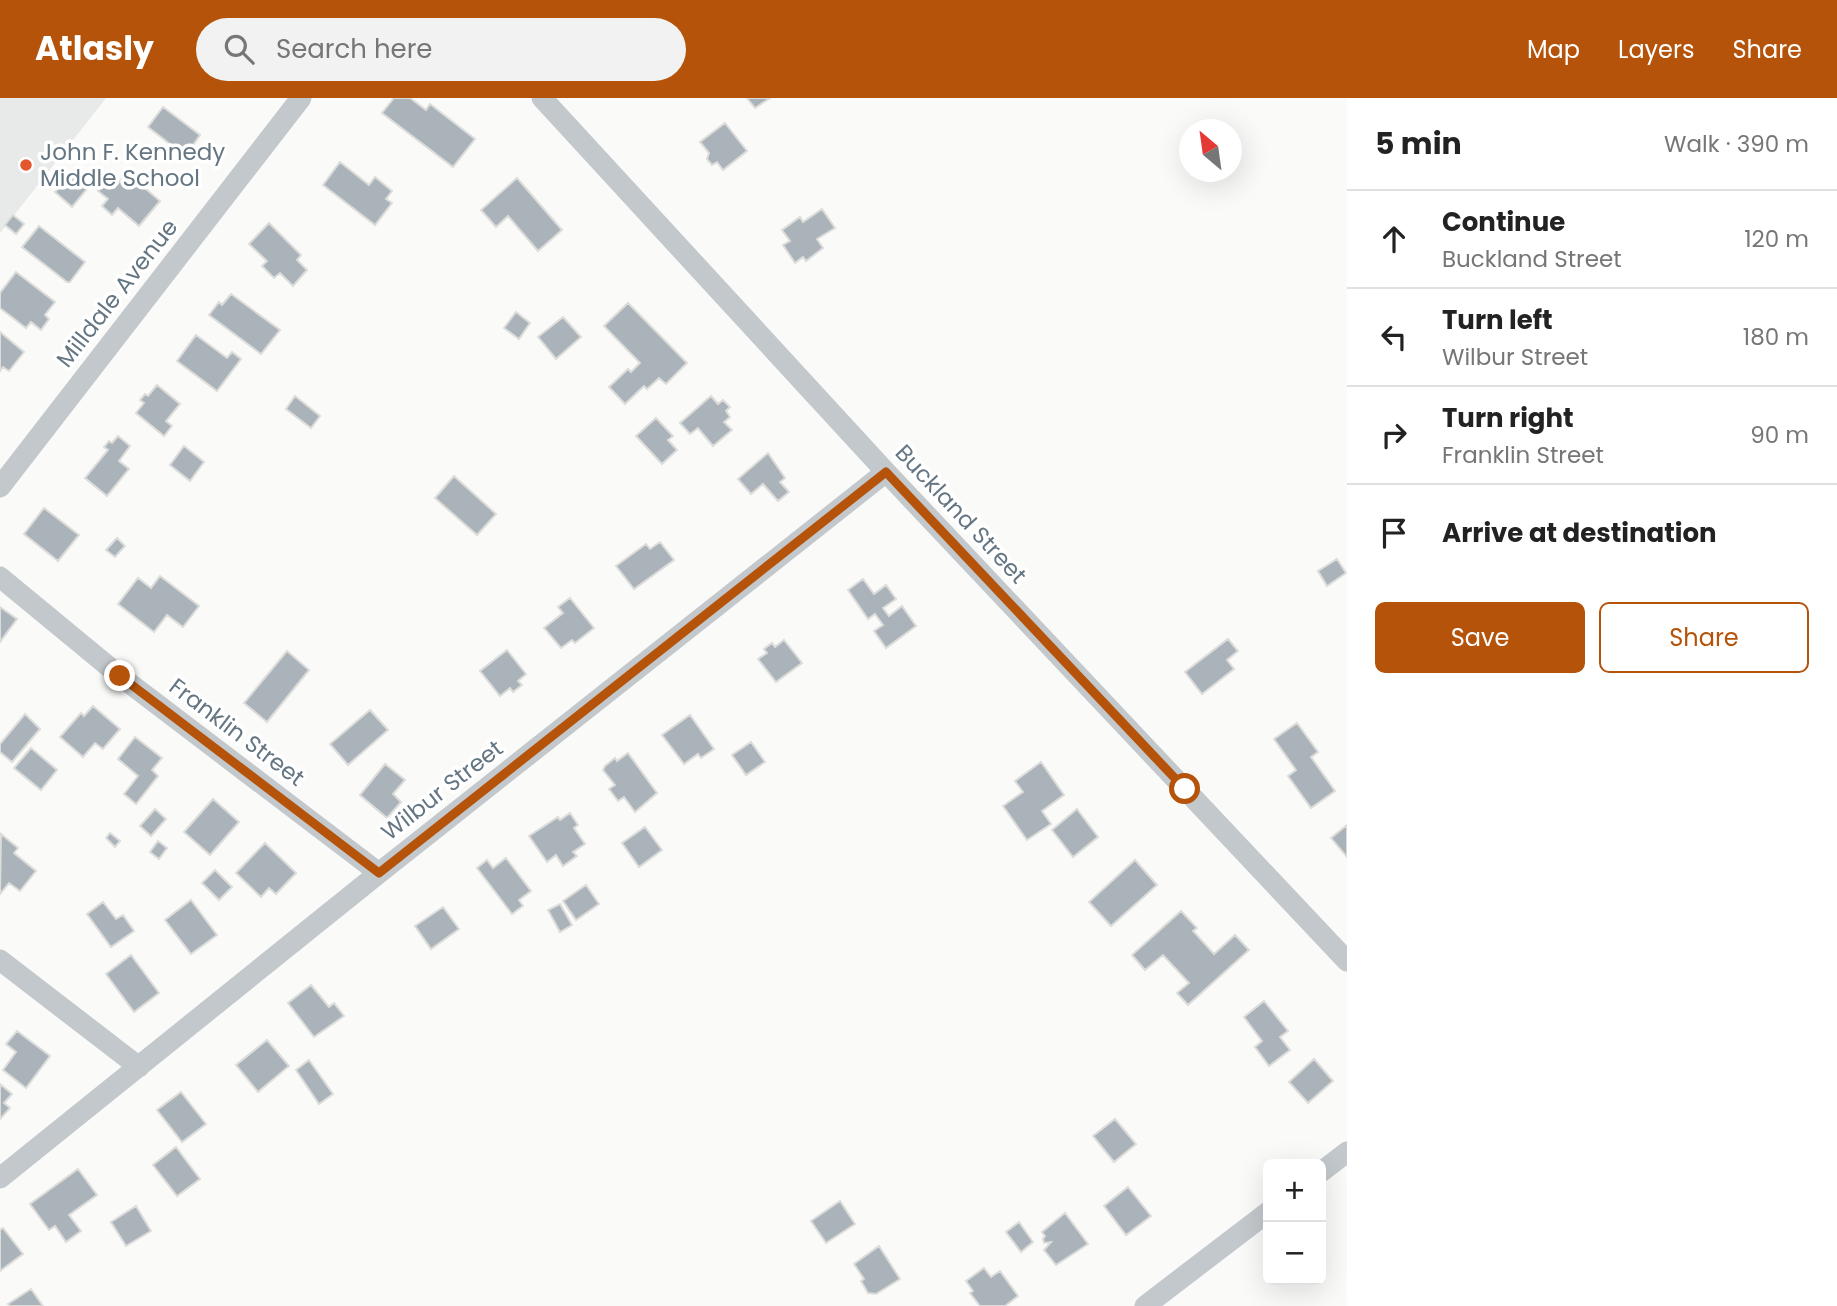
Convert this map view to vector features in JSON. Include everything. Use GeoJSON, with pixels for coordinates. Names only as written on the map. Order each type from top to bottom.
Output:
{"type":"FeatureCollection","features":[{"type":"Feature","properties":{"kind":"street","name":"Milldale Avenue"},"geometry":{"type":"LineString","coordinates":[[0,487],[301,98]]}},
{"type":"Feature","properties":{"kind":"street","name":"Buckland Street"},"geometry":{"type":"LineString","coordinates":[[542,98],[886,472],[1347,961]]}},
{"type":"Feature","properties":{"kind":"street","name":"Wilbur Street"},"geometry":{"type":"LineString","coordinates":[[0,1178],[379,873],[886,472]]}},
{"type":"Feature","properties":{"kind":"street","name":"Franklin Street"},"geometry":{"type":"LineString","coordinates":[[0,578],[131,684],[379,873]]}},
{"type":"Feature","properties":{"kind":"street"},"geometry":{"type":"LineString","coordinates":[[0,960],[139,1067]]}},
{"type":"Feature","properties":{"kind":"street"},"geometry":{"type":"LineString","coordinates":[[1326,1168],[1347,1152]]}},
{"type":"Feature","properties":{"kind":"street"},"geometry":{"type":"LineString","coordinates":[[1146,1306],[1263,1216]]}},
{"type":"Feature","properties":{"kind":"shaded area","name":"John F. Kennedy Middle School"},"geometry":{"type":"Polygon","coordinates":[[[0,98],[106,98],[0,233],[0,98]]]}},
{"type":"Feature","properties":{"kind":"building"},"geometry":{"type":"Polygon","coordinates":[[[394,98],[410,98],[426,110],[430,104],[475,139],[453,167],[382,113],[394,98]]]}},
{"type":"Feature","properties":{"kind":"building"},"geometry":{"type":"Polygon","coordinates":[[[747,98],[770,98],[755,108],[747,98]]]}},
{"type":"Feature","properties":{"kind":"building"},"geometry":{"type":"Polygon","coordinates":[[[163,107],[200,135],[187,154],[183,154],[148,127],[163,107]]]}},
{"type":"Feature","properties":{"kind":"building"},"geometry":{"type":"Polygon","coordinates":[[[725,123],[747,151],[723,170],[717,162],[712,165],[707,159],[709,153],[700,142],[725,123]]]}},
{"type":"Feature","properties":{"kind":"building"},"geometry":{"type":"Polygon","coordinates":[[[340,162],[369,185],[375,177],[392,191],[386,199],[392,203],[375,225],[323,185],[340,162]]]}},
{"type":"Feature","properties":{"kind":"building"},"geometry":{"type":"Polygon","coordinates":[[[127,173],[160,201],[139,226],[118,208],[112,215],[102,206],[108,199],[98,191],[107,181],[114,188],[127,173]]]}},
{"type":"Feature","properties":{"kind":"building"},"geometry":{"type":"Polygon","coordinates":[[[70,175],[87,189],[72,207],[55,192],[70,175]]]}},
{"type":"Feature","properties":{"kind":"building"},"geometry":{"type":"Polygon","coordinates":[[[517,178],[562,230],[538,251],[508,216],[496,227],[481,210],[517,178]]]}},
{"type":"Feature","properties":{"kind":"building"},"geometry":{"type":"Polygon","coordinates":[[[822,209],[835,228],[817,239],[823,248],[806,261],[803,257],[795,263],[783,245],[790,241],[782,230],[800,217],[803,222],[822,209]]]}},
{"type":"Feature","properties":{"kind":"building"},"geometry":{"type":"Polygon","coordinates":[[[13,215],[24,224],[16,234],[5,225],[13,215]]]}},
{"type":"Feature","properties":{"kind":"building"},"geometry":{"type":"Polygon","coordinates":[[[269,223],[301,255],[297,260],[307,270],[293,286],[280,273],[274,278],[262,266],[267,261],[249,244],[269,223]]]}},
{"type":"Feature","properties":{"kind":"building"},"geometry":{"type":"Polygon","coordinates":[[[39,226],[85,262],[70,282],[22,247],[39,226]]]}},
{"type":"Feature","properties":{"kind":"building"},"geometry":{"type":"Polygon","coordinates":[[[16,272],[55,302],[45,315],[49,319],[41,330],[31,322],[26,328],[0,308],[0,293],[16,272]]]}},
{"type":"Feature","properties":{"kind":"building"},"geometry":{"type":"Polygon","coordinates":[[[231,294],[280,330],[261,354],[209,315],[219,302],[222,305],[231,294]]]}},
{"type":"Feature","properties":{"kind":"building"},"geometry":{"type":"Polygon","coordinates":[[[628,303],[687,363],[666,384],[659,378],[647,389],[644,386],[625,404],[609,387],[628,369],[631,372],[640,363],[604,326],[628,303]]]}},
{"type":"Feature","properties":{"kind":"building"},"geometry":{"type":"Polygon","coordinates":[[[516,312],[530,323],[519,339],[504,328],[516,312]]]}},
{"type":"Feature","properties":{"kind":"building"},"geometry":{"type":"Polygon","coordinates":[[[563,317],[581,337],[556,359],[538,337],[563,317]]]}},
{"type":"Feature","properties":{"kind":"building"},"geometry":{"type":"Polygon","coordinates":[[[0,332],[24,352],[9,371],[3,367],[0,371],[0,332]]]}},
{"type":"Feature","properties":{"kind":"building"},"geometry":{"type":"Polygon","coordinates":[[[196,335],[227,358],[232,352],[241,359],[217,391],[177,361],[196,335]]]}},
{"type":"Feature","properties":{"kind":"building"},"geometry":{"type":"Polygon","coordinates":[[[157,385],[180,404],[166,421],[172,426],[164,436],[136,413],[144,403],[140,400],[145,394],[148,396],[157,385]]]}},
{"type":"Feature","properties":{"kind":"building"},"geometry":{"type":"Polygon","coordinates":[[[295,396],[320,416],[311,428],[286,409],[295,396]]]}},
{"type":"Feature","properties":{"kind":"building"},"geometry":{"type":"Polygon","coordinates":[[[711,396],[718,404],[723,400],[730,407],[726,411],[730,417],[724,422],[732,430],[713,446],[698,428],[690,434],[680,423],[711,396]]]}},
{"type":"Feature","properties":{"kind":"building"},"geometry":{"type":"Polygon","coordinates":[[[656,418],[673,436],[668,440],[677,450],[662,464],[636,436],[656,418]]]}},
{"type":"Feature","properties":{"kind":"building"},"geometry":{"type":"Polygon","coordinates":[[[118,436],[130,446],[119,461],[129,469],[107,496],[85,478],[108,450],[104,447],[118,436]]]}},
{"type":"Feature","properties":{"kind":"building"},"geometry":{"type":"Polygon","coordinates":[[[184,446],[204,462],[190,481],[170,465],[184,446]]]}},
{"type":"Feature","properties":{"kind":"building"},"geometry":{"type":"Polygon","coordinates":[[[768,453],[785,478],[780,482],[789,492],[778,501],[763,484],[751,494],[738,479],[768,453]]]}},
{"type":"Feature","properties":{"kind":"building"},"geometry":{"type":"Polygon","coordinates":[[[454,476],[496,514],[477,535],[435,498],[454,476]]]}},
{"type":"Feature","properties":{"kind":"building"},"geometry":{"type":"Polygon","coordinates":[[[44,508],[79,535],[58,561],[24,534],[44,508]]]}},
{"type":"Feature","properties":{"kind":"building"},"geometry":{"type":"Polygon","coordinates":[[[117,538],[125,546],[115,557],[106,550],[117,538]]]}},
{"type":"Feature","properties":{"kind":"building"},"geometry":{"type":"Polygon","coordinates":[[[660,542],[674,560],[634,589],[616,566],[646,544],[650,549],[660,542]]]}},
{"type":"Feature","properties":{"kind":"building"},"geometry":{"type":"Polygon","coordinates":[[[1337,559],[1346,573],[1327,586],[1318,571],[1337,559]]]}},
{"type":"Feature","properties":{"kind":"building"},"geometry":{"type":"Polygon","coordinates":[[[160,576],[199,606],[183,627],[167,615],[154,632],[118,604],[138,578],[151,588],[160,576]]]}},
{"type":"Feature","properties":{"kind":"building"},"geometry":{"type":"Polygon","coordinates":[[[863,579],[874,594],[886,585],[896,599],[883,608],[889,616],[902,606],[916,626],[886,648],[874,631],[883,625],[875,614],[868,619],[848,590],[863,579]]]}},
{"type":"Feature","properties":{"kind":"building"},"geometry":{"type":"Polygon","coordinates":[[[570,598],[594,628],[575,643],[572,640],[561,648],[544,628],[563,613],[558,607],[570,598]]]}},
{"type":"Feature","properties":{"kind":"building"},"geometry":{"type":"Polygon","coordinates":[[[0,607],[17,619],[0,642],[0,607]]]}},
{"type":"Feature","properties":{"kind":"building"},"geometry":{"type":"Polygon","coordinates":[[[1228,639],[1238,651],[1227,660],[1234,669],[1202,694],[1185,672],[1228,639]]]}},
{"type":"Feature","properties":{"kind":"building"},"geometry":{"type":"Polygon","coordinates":[[[784,640],[802,663],[776,682],[758,659],[767,653],[764,649],[772,643],[775,647],[784,640]]]}},
{"type":"Feature","properties":{"kind":"building"},"geometry":{"type":"Polygon","coordinates":[[[507,650],[526,674],[518,681],[522,685],[513,692],[510,688],[500,696],[480,671],[507,650]]]}},
{"type":"Feature","properties":{"kind":"building"},"geometry":{"type":"Polygon","coordinates":[[[287,651],[309,670],[267,722],[244,703],[287,651]]]}},
{"type":"Feature","properties":{"kind":"building"},"geometry":{"type":"Polygon","coordinates":[[[93,706],[120,729],[103,749],[95,743],[83,757],[60,737],[81,713],[84,716],[93,706]]]}},
{"type":"Feature","properties":{"kind":"building"},"geometry":{"type":"Polygon","coordinates":[[[370,710],[388,730],[348,765],[330,744],[370,710]]]}},
{"type":"Feature","properties":{"kind":"building"},"geometry":{"type":"Polygon","coordinates":[[[25,714],[40,729],[12,762],[0,752],[0,744],[25,714]]]}},
{"type":"Feature","properties":{"kind":"building"},"geometry":{"type":"Polygon","coordinates":[[[690,715],[714,749],[701,758],[698,754],[684,764],[662,735],[690,715]]]}},
{"type":"Feature","properties":{"kind":"building"},"geometry":{"type":"Polygon","coordinates":[[[1297,723],[1318,752],[1311,757],[1335,791],[1311,808],[1288,776],[1296,770],[1274,739],[1297,723]]]}},
{"type":"Feature","properties":{"kind":"building"},"geometry":{"type":"Polygon","coordinates":[[[135,737],[162,758],[152,770],[158,776],[136,804],[124,794],[138,776],[118,759],[135,737]]]}},
{"type":"Feature","properties":{"kind":"building"},"geometry":{"type":"Polygon","coordinates":[[[751,742],[765,762],[746,775],[732,755],[751,742]]]}},
{"type":"Feature","properties":{"kind":"building"},"geometry":{"type":"Polygon","coordinates":[[[31,748],[57,770],[41,790],[14,768],[31,748]]]}},
{"type":"Feature","properties":{"kind":"building"},"geometry":{"type":"Polygon","coordinates":[[[628,753],[657,793],[635,812],[624,797],[618,801],[609,789],[615,785],[603,770],[615,758],[617,761],[628,753]]]}},
{"type":"Feature","properties":{"kind":"building"},"geometry":{"type":"Polygon","coordinates":[[[1041,762],[1064,795],[1042,811],[1051,824],[1027,840],[1003,806],[1023,792],[1015,781],[1041,762]]]}},
{"type":"Feature","properties":{"kind":"building"},"geometry":{"type":"Polygon","coordinates":[[[385,764],[405,780],[393,794],[401,802],[387,818],[360,795],[385,764]]]}},
{"type":"Feature","properties":{"kind":"building"},"geometry":{"type":"Polygon","coordinates":[[[213,799],[239,822],[210,855],[184,832],[213,799]]]}},
{"type":"Feature","properties":{"kind":"building"},"geometry":{"type":"Polygon","coordinates":[[[155,809],[166,819],[151,836],[140,826],[155,809]]]}},
{"type":"Feature","properties":{"kind":"building"},"geometry":{"type":"Polygon","coordinates":[[[1077,809],[1098,837],[1073,857],[1052,830],[1077,809]]]}},
{"type":"Feature","properties":{"kind":"building"},"geometry":{"type":"Polygon","coordinates":[[[570,813],[578,825],[574,828],[585,844],[573,852],[577,856],[563,866],[556,855],[547,862],[529,836],[558,817],[560,820],[570,813]]]}},
{"type":"Feature","properties":{"kind":"building"},"geometry":{"type":"Polygon","coordinates":[[[1347,825],[1347,857],[1331,838],[1347,825]]]}},
{"type":"Feature","properties":{"kind":"building"},"geometry":{"type":"Polygon","coordinates":[[[645,827],[662,850],[639,867],[622,843],[645,827]]]}},
{"type":"Feature","properties":{"kind":"building"},"geometry":{"type":"Polygon","coordinates":[[[110,833],[120,841],[115,847],[106,838],[110,833]]]}},
{"type":"Feature","properties":{"kind":"building"},"geometry":{"type":"Polygon","coordinates":[[[1,834],[18,848],[14,853],[36,871],[20,891],[9,883],[0,894],[1,834]]]}},
{"type":"Feature","properties":{"kind":"building"},"geometry":{"type":"Polygon","coordinates":[[[158,841],[167,848],[159,859],[150,852],[158,841]]]}},
{"type":"Feature","properties":{"kind":"building"},"geometry":{"type":"Polygon","coordinates":[[[265,843],[296,873],[276,894],[269,888],[261,897],[236,873],[265,843]]]}},
{"type":"Feature","properties":{"kind":"building"},"geometry":{"type":"Polygon","coordinates":[[[506,858],[531,891],[519,900],[523,906],[512,914],[477,868],[487,860],[493,868],[506,858]]]}},
{"type":"Feature","properties":{"kind":"building"},"geometry":{"type":"Polygon","coordinates":[[[1135,860],[1157,885],[1111,926],[1089,902],[1135,860]]]}},
{"type":"Feature","properties":{"kind":"building"},"geometry":{"type":"Polygon","coordinates":[[[215,870],[232,887],[219,900],[202,883],[215,870]]]}},
{"type":"Feature","properties":{"kind":"building"},"geometry":{"type":"Polygon","coordinates":[[[586,885],[599,904],[576,920],[563,901],[586,885]]]}},
{"type":"Feature","properties":{"kind":"building"},"geometry":{"type":"Polygon","coordinates":[[[191,900],[217,935],[191,954],[165,920],[191,900]]]}},
{"type":"Feature","properties":{"kind":"building"},"geometry":{"type":"Polygon","coordinates":[[[103,902],[116,919],[123,915],[134,931],[111,947],[87,914],[103,902]]]}},
{"type":"Feature","properties":{"kind":"building"},"geometry":{"type":"Polygon","coordinates":[[[560,904],[572,925],[560,932],[548,910],[560,904]]]}},
{"type":"Feature","properties":{"kind":"building"},"geometry":{"type":"Polygon","coordinates":[[[443,907],[459,929],[431,949],[415,926],[443,907]]]}},
{"type":"Feature","properties":{"kind":"building"},"geometry":{"type":"Polygon","coordinates":[[[1181,911],[1197,928],[1193,931],[1214,954],[1235,935],[1249,950],[1188,1005],[1177,993],[1189,983],[1163,955],[1145,970],[1132,955],[1181,911]]]}},
{"type":"Feature","properties":{"kind":"building"},"geometry":{"type":"Polygon","coordinates":[[[131,955],[159,993],[134,1012],[106,974],[131,955]]]}},
{"type":"Feature","properties":{"kind":"building"},"geometry":{"type":"Polygon","coordinates":[[[311,985],[329,1007],[334,1003],[344,1016],[314,1037],[288,1003],[311,985]]]}},
{"type":"Feature","properties":{"kind":"building"},"geometry":{"type":"Polygon","coordinates":[[[1264,1001],[1288,1031],[1280,1037],[1290,1050],[1269,1066],[1255,1047],[1262,1041],[1244,1017],[1264,1001]]]}},
{"type":"Feature","properties":{"kind":"building"},"geometry":{"type":"Polygon","coordinates":[[[17,1031],[50,1056],[26,1088],[3,1070],[16,1052],[6,1044],[17,1031]]]}},
{"type":"Feature","properties":{"kind":"building"},"geometry":{"type":"Polygon","coordinates":[[[267,1040],[289,1066],[258,1092],[236,1065],[267,1040]]]}},
{"type":"Feature","properties":{"kind":"building"},"geometry":{"type":"Polygon","coordinates":[[[1314,1059],[1333,1081],[1308,1103],[1289,1082],[1314,1059]]]}},
{"type":"Feature","properties":{"kind":"building"},"geometry":{"type":"Polygon","coordinates":[[[309,1060],[333,1094],[319,1104],[296,1070],[309,1060]]]}},
{"type":"Feature","properties":{"kind":"building"},"geometry":{"type":"Polygon","coordinates":[[[0,1084],[12,1094],[4,1103],[10,1108],[0,1119],[0,1084]]]}},
{"type":"Feature","properties":{"kind":"building"},"geometry":{"type":"Polygon","coordinates":[[[181,1092],[206,1124],[182,1142],[157,1110],[181,1092]]]}},
{"type":"Feature","properties":{"kind":"building"},"geometry":{"type":"Polygon","coordinates":[[[1115,1119],[1136,1144],[1114,1162],[1093,1136],[1115,1119]]]}},
{"type":"Feature","properties":{"kind":"building"},"geometry":{"type":"Polygon","coordinates":[[[176,1147],[200,1179],[177,1196],[153,1165],[176,1147]]]}},
{"type":"Feature","properties":{"kind":"building"},"geometry":{"type":"Polygon","coordinates":[[[78,1169],[97,1195],[69,1215],[81,1231],[66,1242],[55,1226],[49,1230],[30,1204],[78,1169]]]}},
{"type":"Feature","properties":{"kind":"building"},"geometry":{"type":"Polygon","coordinates":[[[1128,1187],[1151,1216],[1126,1235],[1104,1206],[1128,1187]]]}},
{"type":"Feature","properties":{"kind":"building"},"geometry":{"type":"Polygon","coordinates":[[[840,1201],[855,1224],[826,1243],[811,1221],[840,1201]]]}},
{"type":"Feature","properties":{"kind":"building"},"geometry":{"type":"Polygon","coordinates":[[[136,1206],[151,1231],[126,1246],[111,1222],[136,1206]]]}},
{"type":"Feature","properties":{"kind":"building"},"geometry":{"type":"Polygon","coordinates":[[[1065,1213],[1088,1244],[1056,1265],[1044,1250],[1051,1242],[1044,1243],[1045,1236],[1042,1232],[1065,1213]]]}},
{"type":"Feature","properties":{"kind":"building"},"geometry":{"type":"Polygon","coordinates":[[[1019,1222],[1033,1242],[1021,1252],[1006,1232],[1019,1222]]]}},
{"type":"Feature","properties":{"kind":"building"},"geometry":{"type":"Polygon","coordinates":[[[3,1228],[23,1254],[0,1271],[0,1230],[3,1228]]]}},
{"type":"Feature","properties":{"kind":"building"},"geometry":{"type":"Polygon","coordinates":[[[879,1246],[900,1279],[876,1294],[868,1293],[861,1281],[864,1279],[854,1264],[879,1246]]]}},
{"type":"Feature","properties":{"kind":"building"},"geometry":{"type":"Polygon","coordinates":[[[984,1268],[991,1277],[1000,1271],[1018,1296],[1005,1306],[980,1306],[970,1293],[973,1291],[966,1281],[984,1268]]]}},
{"type":"Feature","properties":{"kind":"building"},"geometry":{"type":"Polygon","coordinates":[[[31,1289],[43,1306],[8,1304],[31,1289]]]}},
{"type":"Feature","properties":{"kind":"place","name":"John F. Kennedy Middle School"},"geometry":{"type":"Point","coordinates":[26,165]}},
{"type":"Feature","properties":{"kind":"route"},"geometry":{"type":"LineString","coordinates":[[120,676],[379,873],[886,472],[1185,789]]}}]}
